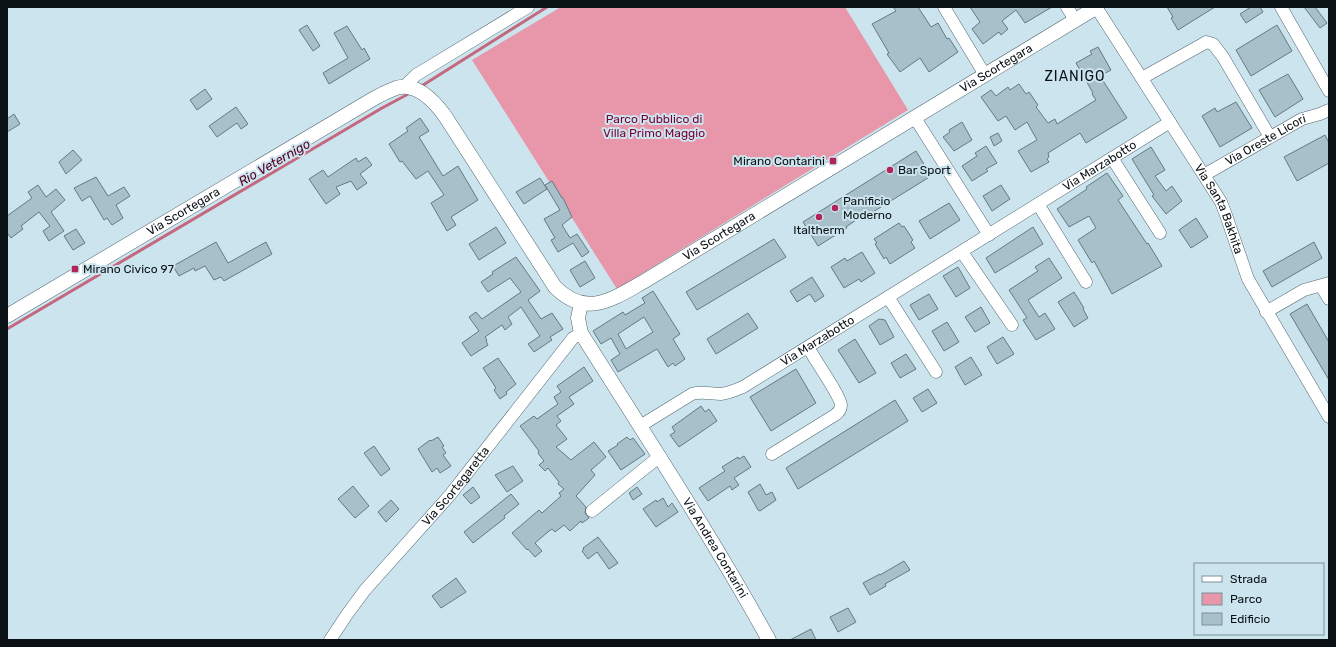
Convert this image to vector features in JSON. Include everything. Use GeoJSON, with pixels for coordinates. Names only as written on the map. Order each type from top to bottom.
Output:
{"type":"FeatureCollection","features":[{"type":"Feature","properties":{"kind":"street","name":"Via Scortegara"},"geometry":{"type":"LineString","coordinates":[[413,90],[416,75],[528,7]]}},
{"type":"Feature","properties":{"kind":"street"},"geometry":{"type":"LineString","coordinates":[[944,7],[985,75]]}},
{"type":"Feature","properties":{"kind":"street"},"geometry":{"type":"LineString","coordinates":[[1067,7],[1075,20]]}},
{"type":"Feature","properties":{"kind":"street","name":"Via Scortegara"},"geometry":{"type":"LineString","coordinates":[[7,316],[373,99],[396,88],[413,90],[439,108],[555,287],[567,297],[581,303],[596,304],[610,300],[915,118],[1097,7]]}},
{"type":"Feature","properties":{"kind":"street","name":"Via Santa Bakhita"},"geometry":{"type":"LineString","coordinates":[[1097,7],[1224,208],[1242,266],[1248,279],[1329,417]]}},
{"type":"Feature","properties":{"kind":"street"},"geometry":{"type":"LineString","coordinates":[[1281,7],[1329,91]]}},
{"type":"Feature","properties":{"kind":"street"},"geometry":{"type":"LineString","coordinates":[[1142,78],[1206,42],[1213,44],[1223,57],[1270,137]]}},
{"type":"Feature","properties":{"kind":"street","name":"Via Oreste Licori"},"geometry":{"type":"LineString","coordinates":[[1204,175],[1302,119],[1329,110]]}},
{"type":"Feature","properties":{"kind":"street"},"geometry":{"type":"LineString","coordinates":[[915,118],[989,235]]}},
{"type":"Feature","properties":{"kind":"street","name":"Via Marzabotto"},"geometry":{"type":"LineString","coordinates":[[640,426],[692,394],[701,392],[722,394],[736,390],[962,252],[1170,122]]}},
{"type":"Feature","properties":{"kind":"street"},"geometry":{"type":"LineString","coordinates":[[1112,158],[1160,232]]}},
{"type":"Feature","properties":{"kind":"street"},"geometry":{"type":"LineString","coordinates":[[1038,204],[1086,282]]}},
{"type":"Feature","properties":{"kind":"street"},"geometry":{"type":"LineString","coordinates":[[962,252],[1012,325]]}},
{"type":"Feature","properties":{"kind":"street"},"geometry":{"type":"LineString","coordinates":[[1266,312],[1304,290],[1325,284],[1329,299]]}},
{"type":"Feature","properties":{"kind":"street"},"geometry":{"type":"LineString","coordinates":[[888,297],[936,372]]}},
{"type":"Feature","properties":{"kind":"street","name":"Via Andrea Contarini"},"geometry":{"type":"LineString","coordinates":[[581,303],[578,318],[581,333],[660,456],[737,582],[769,640]]}},
{"type":"Feature","properties":{"kind":"street","name":"Via Scortegaretta"},"geometry":{"type":"LineString","coordinates":[[330,640],[365,590],[450,495],[573,338],[581,333]]}},
{"type":"Feature","properties":{"kind":"street"},"geometry":{"type":"LineString","coordinates":[[772,454],[834,415],[841,409],[841,404],[837,395],[808,347]]}},
{"type":"Feature","properties":{"kind":"street"},"geometry":{"type":"LineString","coordinates":[[592,511],[660,456]]}},
{"type":"Feature","properties":{"kind":"green space","name":"Parco Pubblico di Villa Primo Maggio"},"geometry":{"type":"Polygon","coordinates":[[[561,7],[845,7],[908,110],[617,289],[472,60],[561,7]]]}},
{"type":"Feature","properties":{"kind":"building"},"geometry":{"type":"Polygon","coordinates":[[[893,7],[918,7],[931,27],[938,23],[947,39],[949,38],[958,52],[929,72],[920,58],[900,72],[887,54],[889,53],[872,24],[896,11],[893,7]]]}},
{"type":"Feature","properties":{"kind":"building"},"geometry":{"type":"Polygon","coordinates":[[[970,7],[1052,7],[1025,23],[1016,10],[1002,21],[1008,29],[1001,35],[999,32],[983,44],[972,29],[980,22],[970,7]]]}},
{"type":"Feature","properties":{"kind":"building"},"geometry":{"type":"Polygon","coordinates":[[[1167,7],[1215,7],[1178,30],[1167,7]]]}},
{"type":"Feature","properties":{"kind":"building"},"geometry":{"type":"Polygon","coordinates":[[[1251,7],[1260,7],[1263,12],[1246,23],[1240,14],[1251,7]]]}},
{"type":"Feature","properties":{"kind":"building"},"geometry":{"type":"Polygon","coordinates":[[[1304,7],[1315,7],[1327,23],[1320,28],[1304,7]]]}},
{"type":"Feature","properties":{"kind":"building"},"geometry":{"type":"Polygon","coordinates":[[[307,25],[320,46],[313,51],[299,30],[307,25]]]}},
{"type":"Feature","properties":{"kind":"building"},"geometry":{"type":"Polygon","coordinates":[[[1277,25],[1292,51],[1251,76],[1236,50],[1277,25]]]}},
{"type":"Feature","properties":{"kind":"building"},"geometry":{"type":"Polygon","coordinates":[[[347,26],[362,50],[364,48],[370,59],[329,84],[323,73],[348,58],[334,33],[347,26]]]}},
{"type":"Feature","properties":{"kind":"building"},"geometry":{"type":"Polygon","coordinates":[[[1098,47],[1111,70],[1100,76],[1127,118],[1086,143],[1080,133],[1048,153],[1049,157],[1047,159],[1049,162],[1031,172],[1018,151],[1037,140],[1027,122],[1015,130],[1006,116],[998,121],[981,97],[991,90],[996,96],[1008,87],[1010,90],[1019,84],[1026,94],[1029,92],[1038,105],[1036,107],[1048,123],[1055,119],[1057,124],[1096,100],[1076,63],[1092,54],[1090,51],[1098,47]]]}},
{"type":"Feature","properties":{"kind":"building"},"geometry":{"type":"Polygon","coordinates":[[[1288,74],[1303,99],[1275,117],[1259,90],[1288,74]]]}},
{"type":"Feature","properties":{"kind":"building"},"geometry":{"type":"Polygon","coordinates":[[[205,89],[212,99],[197,110],[190,100],[205,89]]]}},
{"type":"Feature","properties":{"kind":"building"},"geometry":{"type":"Polygon","coordinates":[[[1236,102],[1252,128],[1220,147],[1202,116],[1215,108],[1217,112],[1236,102]]]}},
{"type":"Feature","properties":{"kind":"building"},"geometry":{"type":"Polygon","coordinates":[[[236,107],[248,124],[241,129],[237,123],[217,137],[209,126],[236,107]]]}},
{"type":"Feature","properties":{"kind":"building"},"geometry":{"type":"Polygon","coordinates":[[[14,114],[20,124],[7,132],[7,119],[14,114]]]}},
{"type":"Feature","properties":{"kind":"building"},"geometry":{"type":"Polygon","coordinates":[[[420,118],[429,131],[419,137],[443,176],[458,166],[478,200],[451,217],[456,225],[447,231],[431,203],[444,195],[428,171],[416,179],[402,161],[400,162],[389,144],[408,131],[406,128],[420,118]]]}},
{"type":"Feature","properties":{"kind":"building"},"geometry":{"type":"Polygon","coordinates":[[[962,122],[972,140],[954,151],[943,137],[950,132],[949,130],[962,122]]]}},
{"type":"Feature","properties":{"kind":"building"},"geometry":{"type":"Polygon","coordinates":[[[998,133],[1002,141],[994,146],[990,137],[998,133]]]}},
{"type":"Feature","properties":{"kind":"building"},"geometry":{"type":"Polygon","coordinates":[[[1325,135],[1329,143],[1329,163],[1297,181],[1284,157],[1325,135]]]}},
{"type":"Feature","properties":{"kind":"building"},"geometry":{"type":"Polygon","coordinates":[[[986,146],[997,163],[986,169],[988,171],[972,181],[962,166],[977,156],[975,153],[986,146]]]}},
{"type":"Feature","properties":{"kind":"building"},"geometry":{"type":"Polygon","coordinates":[[[1151,147],[1165,170],[1155,176],[1166,191],[1172,186],[1182,201],[1166,214],[1152,196],[1154,195],[1132,159],[1151,147]]]}},
{"type":"Feature","properties":{"kind":"building"},"geometry":{"type":"Polygon","coordinates":[[[73,150],[82,160],[66,174],[59,162],[73,150]]]}},
{"type":"Feature","properties":{"kind":"building"},"geometry":{"type":"Polygon","coordinates":[[[916,151],[931,176],[860,220],[859,218],[846,227],[847,228],[818,246],[803,222],[916,151]]]}},
{"type":"Feature","properties":{"kind":"building"},"geometry":{"type":"Polygon","coordinates":[[[366,157],[372,165],[360,174],[367,183],[357,190],[351,181],[336,187],[340,194],[326,204],[309,179],[323,170],[328,177],[356,158],[358,162],[366,157]]]}},
{"type":"Feature","properties":{"kind":"building"},"geometry":{"type":"Polygon","coordinates":[[[1107,173],[1123,196],[1118,200],[1162,266],[1112,294],[1094,261],[1092,263],[1078,240],[1096,228],[1089,216],[1069,227],[1057,209],[1087,189],[1086,187],[1107,173]]]}},
{"type":"Feature","properties":{"kind":"building"},"geometry":{"type":"Polygon","coordinates":[[[96,177],[108,196],[124,187],[130,196],[116,205],[123,218],[112,225],[107,218],[104,220],[90,196],[82,201],[74,188],[96,177]]]}},
{"type":"Feature","properties":{"kind":"building"},"geometry":{"type":"Polygon","coordinates":[[[540,178],[547,189],[524,204],[516,192],[540,178]]]}},
{"type":"Feature","properties":{"kind":"building"},"geometry":{"type":"Polygon","coordinates":[[[552,181],[563,198],[572,217],[562,225],[570,238],[577,234],[589,252],[582,257],[573,243],[558,252],[551,240],[555,238],[544,219],[560,210],[545,185],[552,181]]]}},
{"type":"Feature","properties":{"kind":"building"},"geometry":{"type":"Polygon","coordinates":[[[38,185],[46,197],[56,189],[65,200],[51,212],[64,231],[49,241],[43,231],[50,226],[39,212],[21,226],[23,229],[11,238],[7,233],[7,216],[32,198],[28,192],[38,185]]]}},
{"type":"Feature","properties":{"kind":"building"},"geometry":{"type":"Polygon","coordinates":[[[1001,185],[1010,199],[992,211],[983,196],[1001,185]]]}},
{"type":"Feature","properties":{"kind":"building"},"geometry":{"type":"Polygon","coordinates":[[[949,203],[960,220],[930,239],[919,221],[949,203]]]}},
{"type":"Feature","properties":{"kind":"building"},"geometry":{"type":"Polygon","coordinates":[[[1196,218],[1208,237],[1191,248],[1179,230],[1196,218]]]}},
{"type":"Feature","properties":{"kind":"building"},"geometry":{"type":"Polygon","coordinates":[[[899,223],[902,227],[904,226],[913,240],[911,242],[915,248],[890,264],[886,257],[884,259],[875,244],[877,243],[874,239],[899,223]]]}},
{"type":"Feature","properties":{"kind":"building"},"geometry":{"type":"Polygon","coordinates":[[[496,227],[506,243],[479,260],[469,244],[496,227]]]}},
{"type":"Feature","properties":{"kind":"building"},"geometry":{"type":"Polygon","coordinates":[[[1033,227],[1043,244],[995,273],[986,258],[1033,227]]]}},
{"type":"Feature","properties":{"kind":"building"},"geometry":{"type":"Polygon","coordinates":[[[76,229],[85,243],[73,250],[64,236],[76,229]]]}},
{"type":"Feature","properties":{"kind":"building"},"geometry":{"type":"Polygon","coordinates":[[[774,239],[786,257],[697,310],[686,292],[774,239]]]}},
{"type":"Feature","properties":{"kind":"building"},"geometry":{"type":"Polygon","coordinates":[[[216,242],[228,263],[266,242],[272,254],[224,281],[221,277],[214,280],[205,266],[195,271],[194,268],[179,276],[173,266],[216,242]]]}},
{"type":"Feature","properties":{"kind":"building"},"geometry":{"type":"Polygon","coordinates":[[[1314,242],[1322,258],[1272,287],[1263,271],[1314,242]]]}},
{"type":"Feature","properties":{"kind":"building"},"geometry":{"type":"Polygon","coordinates":[[[862,252],[875,273],[861,282],[859,279],[844,288],[831,267],[845,258],[847,261],[862,252]]]}},
{"type":"Feature","properties":{"kind":"building"},"geometry":{"type":"Polygon","coordinates":[[[516,257],[540,291],[528,300],[541,319],[552,313],[563,329],[550,337],[552,340],[534,352],[528,344],[540,336],[521,307],[508,317],[512,324],[505,330],[502,325],[485,337],[488,345],[471,356],[462,343],[479,331],[469,317],[476,312],[482,319],[521,292],[510,278],[488,292],[481,282],[493,274],[492,272],[516,257]]]}},
{"type":"Feature","properties":{"kind":"building"},"geometry":{"type":"Polygon","coordinates":[[[1049,258],[1062,278],[1028,300],[1039,317],[1045,313],[1055,329],[1036,340],[1023,320],[1027,318],[1009,290],[1038,271],[1035,267],[1049,258]]]}},
{"type":"Feature","properties":{"kind":"building"},"geometry":{"type":"Polygon","coordinates":[[[585,261],[595,278],[580,287],[570,270],[585,261]]]}},
{"type":"Feature","properties":{"kind":"building"},"geometry":{"type":"Polygon","coordinates":[[[958,267],[970,288],[956,297],[943,276],[958,267]]]}},
{"type":"Feature","properties":{"kind":"building"},"geometry":{"type":"Polygon","coordinates":[[[812,277],[824,296],[815,302],[810,294],[797,302],[790,291],[812,277]]]}},
{"type":"Feature","properties":{"kind":"building"},"geometry":{"type":"Polygon","coordinates":[[[653,291],[680,334],[673,339],[685,359],[675,366],[673,363],[668,367],[657,349],[618,372],[611,360],[620,354],[611,338],[601,344],[593,331],[623,312],[625,315],[645,303],[642,298],[653,291]],[[644,317],[618,334],[626,349],[653,332],[644,317]]]}},
{"type":"Feature","properties":{"kind":"building"},"geometry":{"type":"Polygon","coordinates":[[[1074,292],[1084,308],[1083,309],[1088,318],[1074,327],[1058,302],[1074,292]]]}},
{"type":"Feature","properties":{"kind":"building"},"geometry":{"type":"Polygon","coordinates":[[[929,294],[938,309],[919,320],[910,305],[929,294]]]}},
{"type":"Feature","properties":{"kind":"building"},"geometry":{"type":"Polygon","coordinates":[[[1307,304],[1329,342],[1329,380],[1290,314],[1307,304]]]}},
{"type":"Feature","properties":{"kind":"building"},"geometry":{"type":"Polygon","coordinates":[[[981,307],[990,323],[975,332],[965,317],[981,307]]]}},
{"type":"Feature","properties":{"kind":"building"},"geometry":{"type":"Polygon","coordinates":[[[748,313],[758,328],[716,354],[707,339],[748,313]]]}},
{"type":"Feature","properties":{"kind":"building"},"geometry":{"type":"Polygon","coordinates":[[[879,319],[885,320],[894,337],[880,345],[869,326],[879,319]]]}},
{"type":"Feature","properties":{"kind":"building"},"geometry":{"type":"Polygon","coordinates":[[[947,322],[959,342],[944,351],[932,331],[947,322]]]}},
{"type":"Feature","properties":{"kind":"building"},"geometry":{"type":"Polygon","coordinates":[[[1003,337],[1014,354],[997,364],[987,347],[1003,337]]]}},
{"type":"Feature","properties":{"kind":"building"},"geometry":{"type":"Polygon","coordinates":[[[855,339],[876,373],[859,383],[838,350],[855,339]]]}},
{"type":"Feature","properties":{"kind":"building"},"geometry":{"type":"Polygon","coordinates":[[[906,354],[916,369],[900,378],[891,363],[906,354]]]}},
{"type":"Feature","properties":{"kind":"building"},"geometry":{"type":"Polygon","coordinates":[[[971,357],[982,375],[965,385],[955,367],[971,357]]]}},
{"type":"Feature","properties":{"kind":"building"},"geometry":{"type":"Polygon","coordinates":[[[498,358],[516,384],[500,399],[494,390],[496,388],[483,368],[498,358]]]}},
{"type":"Feature","properties":{"kind":"building"},"geometry":{"type":"Polygon","coordinates":[[[584,367],[593,381],[569,397],[574,404],[557,416],[561,421],[556,425],[567,439],[556,447],[571,460],[594,442],[606,457],[591,470],[595,475],[576,496],[586,507],[585,513],[589,518],[582,523],[581,521],[570,531],[564,525],[555,532],[552,529],[549,531],[535,543],[542,551],[535,557],[512,533],[539,510],[542,513],[561,496],[559,493],[564,489],[558,484],[559,482],[548,468],[545,471],[539,465],[544,461],[538,453],[539,451],[520,426],[534,416],[537,419],[558,404],[554,397],[561,392],[557,386],[584,367]]]}},
{"type":"Feature","properties":{"kind":"building"},"geometry":{"type":"Polygon","coordinates":[[[796,369],[816,403],[771,431],[750,397],[796,369]]]}},
{"type":"Feature","properties":{"kind":"building"},"geometry":{"type":"Polygon","coordinates":[[[928,389],[937,403],[922,412],[913,398],[928,389]]]}},
{"type":"Feature","properties":{"kind":"building"},"geometry":{"type":"Polygon","coordinates":[[[895,400],[908,421],[798,489],[786,468],[895,400]]]}},
{"type":"Feature","properties":{"kind":"building"},"geometry":{"type":"Polygon","coordinates":[[[701,406],[705,412],[709,409],[717,421],[679,447],[670,435],[675,432],[672,427],[701,406]]]}},
{"type":"Feature","properties":{"kind":"building"},"geometry":{"type":"Polygon","coordinates":[[[438,437],[444,446],[442,447],[446,453],[443,455],[451,466],[440,473],[437,468],[432,472],[418,449],[430,440],[431,441],[438,437]]]}},
{"type":"Feature","properties":{"kind":"building"},"geometry":{"type":"Polygon","coordinates":[[[627,437],[630,440],[633,438],[645,454],[621,470],[608,451],[627,437]]]}},
{"type":"Feature","properties":{"kind":"building"},"geometry":{"type":"Polygon","coordinates":[[[374,446],[390,469],[381,476],[364,453],[374,446]]]}},
{"type":"Feature","properties":{"kind":"building"},"geometry":{"type":"Polygon","coordinates":[[[744,456],[751,467],[734,478],[739,485],[732,490],[730,486],[708,501],[699,488],[725,471],[722,467],[738,457],[739,459],[744,456]]]}},
{"type":"Feature","properties":{"kind":"building"},"geometry":{"type":"Polygon","coordinates":[[[513,466],[523,481],[507,492],[495,475],[513,466]]]}},
{"type":"Feature","properties":{"kind":"building"},"geometry":{"type":"Polygon","coordinates":[[[760,484],[766,495],[772,492],[776,500],[760,511],[748,492],[760,484]]]}},
{"type":"Feature","properties":{"kind":"building"},"geometry":{"type":"Polygon","coordinates":[[[353,486],[369,506],[355,518],[338,499],[353,486]]]}},
{"type":"Feature","properties":{"kind":"building"},"geometry":{"type":"Polygon","coordinates":[[[473,487],[480,497],[471,504],[463,495],[473,487]]]}},
{"type":"Feature","properties":{"kind":"building"},"geometry":{"type":"Polygon","coordinates":[[[637,487],[642,494],[633,500],[629,493],[637,487]]]}},
{"type":"Feature","properties":{"kind":"building"},"geometry":{"type":"Polygon","coordinates":[[[511,494],[519,504],[504,516],[505,518],[473,543],[464,532],[511,494]]]}},
{"type":"Feature","properties":{"kind":"building"},"geometry":{"type":"Polygon","coordinates":[[[663,498],[668,507],[672,503],[678,512],[656,527],[643,509],[656,500],[657,502],[663,498]]]}},
{"type":"Feature","properties":{"kind":"building"},"geometry":{"type":"Polygon","coordinates":[[[391,500],[399,509],[386,522],[378,512],[391,500]]]}},
{"type":"Feature","properties":{"kind":"building"},"geometry":{"type":"Polygon","coordinates":[[[598,537],[618,563],[609,569],[597,552],[588,559],[582,551],[584,549],[583,548],[598,537]]]}},
{"type":"Feature","properties":{"kind":"building"},"geometry":{"type":"Polygon","coordinates":[[[904,561],[910,570],[885,584],[886,586],[870,595],[863,583],[904,561]]]}},
{"type":"Feature","properties":{"kind":"building"},"geometry":{"type":"Polygon","coordinates":[[[456,578],[466,592],[441,608],[432,596],[456,578]]]}},
{"type":"Feature","properties":{"kind":"building"},"geometry":{"type":"Polygon","coordinates":[[[848,608],[856,622],[838,632],[830,617],[848,608]]]}},
{"type":"Feature","properties":{"kind":"building"},"geometry":{"type":"Polygon","coordinates":[[[811,629],[816,640],[790,640],[811,629]]]}},
{"type":"Feature","properties":{"kind":"waterway","name":"Rio Veternigo"},"geometry":{"type":"LineString","coordinates":[[420,87],[547,7]]}},
{"type":"Feature","properties":{"kind":"waterway","name":"Rio Veternigo"},"geometry":{"type":"LineString","coordinates":[[7,329],[382,108],[412,92]]}},
{"type":"Feature","properties":{"kind":"place","name":"Mirano Contarini"},"geometry":{"type":"Point","coordinates":[833,161]}},
{"type":"Feature","properties":{"kind":"place","name":"Bar Sport"},"geometry":{"type":"Point","coordinates":[890,170]}},
{"type":"Feature","properties":{"kind":"place","name":"Panificio Moderno"},"geometry":{"type":"Point","coordinates":[835,208]}},
{"type":"Feature","properties":{"kind":"place","name":"Italtherm"},"geometry":{"type":"Point","coordinates":[819,217]}},
{"type":"Feature","properties":{"kind":"place","name":"Mirano Civico 97"},"geometry":{"type":"Point","coordinates":[75,269]}},
{"type":"Feature","properties":{"kind":"district","name":"ZIANIGO"},"geometry":{"type":"Point","coordinates":[1075,76]}}]}
